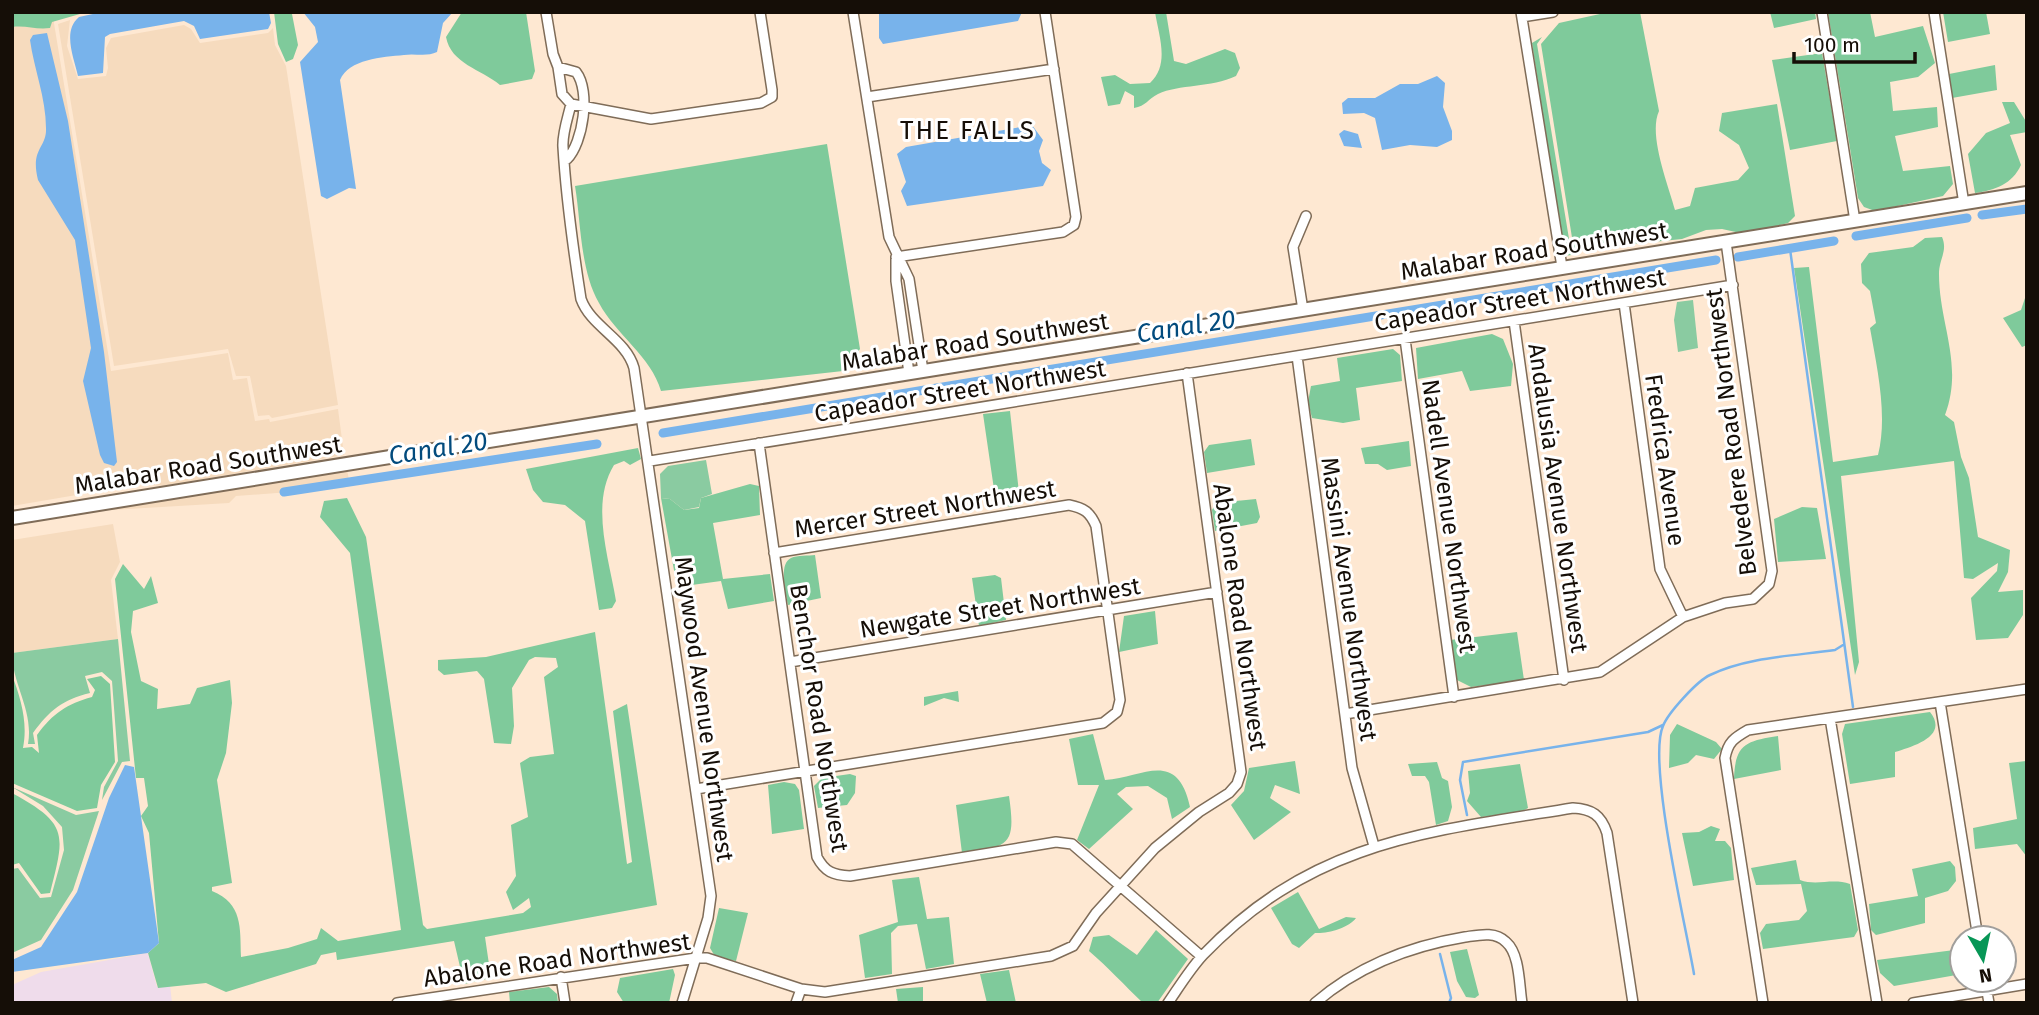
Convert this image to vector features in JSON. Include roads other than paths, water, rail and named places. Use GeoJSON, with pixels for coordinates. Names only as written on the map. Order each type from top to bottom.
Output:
{"type":"FeatureCollection","features":[{"type":"Feature","properties":{"kind":"main road","name":"Malabar Road Southwest"},"geometry":{"type":"LineString","coordinates":[[12,518],[2027,193]]}},
{"type":"Feature","properties":{"kind":"street"},"geometry":{"type":"LineString","coordinates":[[546,12],[562,94],[571,104],[651,119],[768,101],[772,90],[760,12]]}},
{"type":"Feature","properties":{"kind":"street"},"geometry":{"type":"LineString","coordinates":[[853,12],[889,237],[909,279],[923,371]]}},
{"type":"Feature","properties":{"kind":"street"},"geometry":{"type":"LineString","coordinates":[[897,257],[1063,232],[1074,225],[1076,217],[1045,12]]}},
{"type":"Feature","properties":{"kind":"street"},"geometry":{"type":"LineString","coordinates":[[1553,12],[1522,15],[1562,267]]}},
{"type":"Feature","properties":{"kind":"street"},"geometry":{"type":"LineString","coordinates":[[1822,12],[1855,221]]}},
{"type":"Feature","properties":{"kind":"street"},"geometry":{"type":"LineString","coordinates":[[1934,12],[1964,204]]}},
{"type":"Feature","properties":{"kind":"street"},"geometry":{"type":"LineString","coordinates":[[558,67],[576,72],[581,78],[586,97],[575,149],[566,159]]}},
{"type":"Feature","properties":{"kind":"street"},"geometry":{"type":"LineString","coordinates":[[867,97],[1054,69]]}},
{"type":"Feature","properties":{"kind":"street","name":"Maywood Avenue Northwest"},"geometry":{"type":"LineString","coordinates":[[571,104],[563,147],[566,159],[564,188],[581,299],[588,312],[631,356],[650,461],[711,896],[708,918],[682,1003]]}},
{"type":"Feature","properties":{"kind":"street"},"geometry":{"type":"LineString","coordinates":[[1303,310],[1293,247],[1306,216]]}},
{"type":"Feature","properties":{"kind":"street","name":"Belvedere Road Northwest"},"geometry":{"type":"LineString","coordinates":[[1345,714],[1600,672],[1684,617],[1726,603],[1753,599],[1769,584],[1772,571],[1726,242]]}},
{"type":"Feature","properties":{"kind":"street"},"geometry":{"type":"LineString","coordinates":[[897,257],[896,281],[909,373]]}},
{"type":"Feature","properties":{"kind":"street","name":"Capeador Street Northwest"},"geometry":{"type":"LineString","coordinates":[[650,461],[1733,285]]}},
{"type":"Feature","properties":{"kind":"street","name":"Fredrica Avenue"},"geometry":{"type":"LineString","coordinates":[[1623,303],[1660,569],[1684,617]]}},
{"type":"Feature","properties":{"kind":"street","name":"Andalusia Avenue Northwest"},"geometry":{"type":"LineString","coordinates":[[1514,321],[1564,680]]}},
{"type":"Feature","properties":{"kind":"street","name":"Nadell Avenue Northwest"},"geometry":{"type":"LineString","coordinates":[[1405,339],[1454,697]]}},
{"type":"Feature","properties":{"kind":"street","name":"Massini Avenue Northwest"},"geometry":{"type":"LineString","coordinates":[[1297,356],[1352,768],[1374,846]]}},
{"type":"Feature","properties":{"kind":"street","name":"Abalone Road Northwest"},"geometry":{"type":"LineString","coordinates":[[397,1003],[453,998],[561,977],[696,958],[708,958],[801,989],[825,992],[1063,952],[1073,947],[1120,885],[1155,848],[1199,811],[1229,793],[1237,784],[1241,772],[1187,373]]}},
{"type":"Feature","properties":{"kind":"street","name":"Benchor Road Northwest"},"geometry":{"type":"LineString","coordinates":[[760,443],[817,857],[823,868],[835,875],[854,876],[1056,842],[1072,844],[1085,852],[1201,957]]}},
{"type":"Feature","properties":{"kind":"street","name":"Mercer Street Northwest"},"geometry":{"type":"LineString","coordinates":[[774,553],[1069,505],[1082,508],[1091,514],[1096,526],[1107,610]]}},
{"type":"Feature","properties":{"kind":"street","name":"Newgate Street Northwest"},"geometry":{"type":"LineString","coordinates":[[790,662],[1217,592]]}},
{"type":"Feature","properties":{"kind":"street"},"geometry":{"type":"LineString","coordinates":[[696,789],[1103,723],[1117,712],[1120,700],[1107,610]]}},
{"type":"Feature","properties":{"kind":"street"},"geometry":{"type":"LineString","coordinates":[[1763,1003],[1726,758],[1727,747],[1733,738],[1748,730],[2027,689]]}},
{"type":"Feature","properties":{"kind":"street"},"geometry":{"type":"LineString","coordinates":[[1940,702],[1976,924]]}},
{"type":"Feature","properties":{"kind":"street"},"geometry":{"type":"LineString","coordinates":[[1830,718],[1877,1003]]}},
{"type":"Feature","properties":{"kind":"street"},"geometry":{"type":"LineString","coordinates":[[1168,1003],[1201,957],[1271,896],[1304,876],[1404,836],[1573,808],[1587,809],[1596,814],[1607,833],[1633,1003]]}},
{"type":"Feature","properties":{"kind":"street"},"geometry":{"type":"LineString","coordinates":[[1315,1003],[1364,969],[1399,953],[1434,942],[1484,934],[1505,940],[1516,961],[1522,1003]]}},
{"type":"Feature","properties":{"kind":"street"},"geometry":{"type":"LineString","coordinates":[[561,977],[565,1003]]}},
{"type":"Feature","properties":{"kind":"street"},"geometry":{"type":"LineString","coordinates":[[796,1003],[801,989]]}},
{"type":"Feature","properties":{"kind":"street"},"geometry":{"type":"LineString","coordinates":[[1913,1003],[1968,994]]}},
{"type":"Feature","properties":{"kind":"water"},"geometry":{"type":"Polygon","coordinates":[[[102,12],[269,12],[271,23],[268,29],[200,39],[194,26],[184,21],[110,34],[105,37],[103,73],[78,76],[71,45],[71,30],[79,17],[102,12]]]}},
{"type":"Feature","properties":{"kind":"water"},"geometry":{"type":"Polygon","coordinates":[[[303,12],[453,12],[443,23],[437,52],[376,58],[358,63],[344,73],[340,80],[356,189],[349,188],[327,199],[321,196],[300,62],[318,42],[315,27],[303,12]]]}},
{"type":"Feature","properties":{"kind":"water"},"geometry":{"type":"Polygon","coordinates":[[[879,12],[1022,12],[1018,21],[883,44],[879,38],[879,12]]]}},
{"type":"Feature","properties":{"kind":"water"},"geometry":{"type":"Polygon","coordinates":[[[47,33],[68,121],[104,352],[117,462],[114,466],[104,463],[100,455],[83,381],[91,348],[75,240],[38,180],[36,169],[37,155],[46,135],[42,95],[30,40],[33,35],[47,33]]]}},
{"type":"Feature","properties":{"kind":"water"},"geometry":{"type":"Polygon","coordinates":[[[1437,76],[1445,83],[1443,107],[1452,131],[1452,140],[1437,147],[1410,145],[1382,150],[1375,118],[1364,113],[1343,114],[1342,103],[1348,98],[1375,98],[1400,84],[1418,84],[1437,76]]]}},
{"type":"Feature","properties":{"kind":"water"},"geometry":{"type":"Polygon","coordinates":[[[1032,125],[1043,140],[1039,151],[1042,163],[1051,170],[1043,186],[907,206],[901,191],[906,182],[897,154],[906,147],[1032,125]]]}},
{"type":"Feature","properties":{"kind":"water"},"geometry":{"type":"Polygon","coordinates":[[[1344,130],[1358,134],[1362,148],[1344,146],[1339,134],[1344,130]]]}},
{"type":"Feature","properties":{"kind":"water"},"geometry":{"type":"Polygon","coordinates":[[[125,765],[134,767],[159,943],[148,953],[12,972],[12,960],[41,947],[77,892],[109,798],[125,765]]]}},
{"type":"Feature","properties":{"kind":"waterway","name":"Canal 20"},"geometry":{"type":"LineString","coordinates":[[1982,215],[2027,209]]}},
{"type":"Feature","properties":{"kind":"waterway","name":"Canal 20"},"geometry":{"type":"LineString","coordinates":[[1856,236],[1967,218]]}},
{"type":"Feature","properties":{"kind":"waterway","name":"Canal 20"},"geometry":{"type":"LineString","coordinates":[[1738,257],[1834,241]]}},
{"type":"Feature","properties":{"kind":"waterway"},"geometry":{"type":"LineString","coordinates":[[1790,249],[1853,707]]}},
{"type":"Feature","properties":{"kind":"waterway","name":"Canal 20"},"geometry":{"type":"LineString","coordinates":[[663,433],[1716,260]]}},
{"type":"Feature","properties":{"kind":"waterway","name":"Canal 20"},"geometry":{"type":"LineString","coordinates":[[284,492],[597,444]]}},
{"type":"Feature","properties":{"kind":"waterway"},"geometry":{"type":"LineString","coordinates":[[1694,974],[1664,808],[1659,745],[1663,726],[1684,698],[1710,675],[1740,664],[1835,650],[1843,645]]}},
{"type":"Feature","properties":{"kind":"waterway"},"geometry":{"type":"LineString","coordinates":[[1467,815],[1460,780],[1463,762],[1648,732],[1663,725]]}},
{"type":"Feature","properties":{"kind":"waterway"},"geometry":{"type":"LineString","coordinates":[[1440,954],[1451,998],[1449,1003]]}},
{"type":"Feature","properties":{"kind":"district","name":"THE FALLS"},"geometry":{"type":"Point","coordinates":[968,130]}}]}
